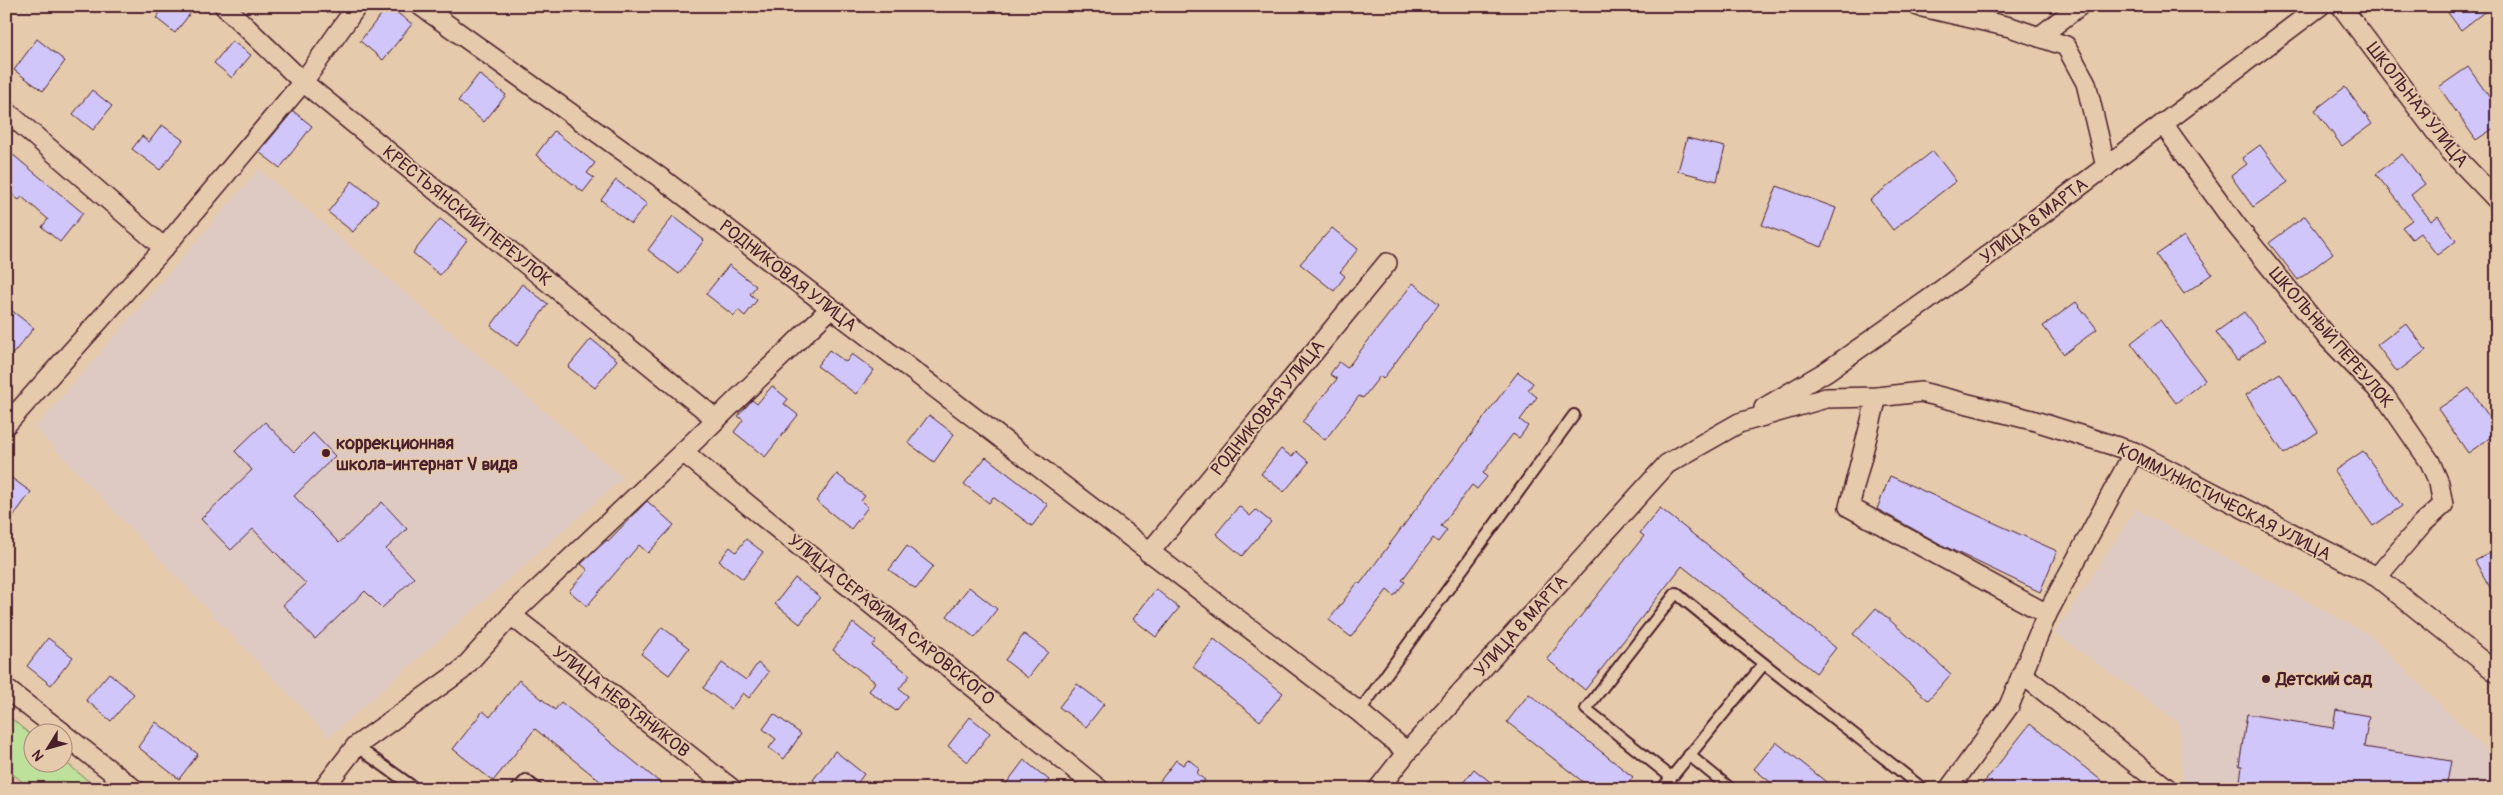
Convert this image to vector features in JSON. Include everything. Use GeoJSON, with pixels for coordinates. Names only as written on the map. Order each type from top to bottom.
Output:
{"type":"FeatureCollection","features":[{"type":"Feature","properties":{"kind":"street","name":"КРЕСТЬЯНСКИЙ ПЕРЕУЛОК"},"geometry":{"type":"LineString","coordinates":[[224,6],[302,82],[716,420]]}},
{"type":"Feature","properties":{"kind":"street"},"geometry":{"type":"LineString","coordinates":[[9,417],[164,248],[302,82],[357,6]]}},
{"type":"Feature","properties":{"kind":"street","name":"РОДНИКОВАЯ УЛИЦА"},"geometry":{"type":"LineString","coordinates":[[421,6],[665,181],[1359,712],[1407,752]]}},
{"type":"Feature","properties":{"kind":"street"},"geometry":{"type":"LineString","coordinates":[[1918,6],[2010,27],[2066,46],[2086,83],[2106,167]]}},
{"type":"Feature","properties":{"kind":"street"},"geometry":{"type":"LineString","coordinates":[[2039,37],[2079,6]]}},
{"type":"Feature","properties":{"kind":"street","name":"УЛИЦА 8 МАРТА"},"geometry":{"type":"LineString","coordinates":[[1739,422],[1827,371],[1928,300],[2320,6]]}},
{"type":"Feature","properties":{"kind":"street","name":"ШКОЛЬНАЯ УЛИЦА"},"geometry":{"type":"LineString","coordinates":[[2341,6],[2450,151],[2497,200]]}},
{"type":"Feature","properties":{"kind":"street"},"geometry":{"type":"LineString","coordinates":[[6,111],[164,248]]}},
{"type":"Feature","properties":{"kind":"street","name":"ШКОЛЬНЫЙ ПЕРЕУЛОК"},"geometry":{"type":"LineString","coordinates":[[2163,124],[2236,225],[2326,336],[2386,398],[2430,462],[2439,483],[2442,505],[2421,525],[2376,577]]}},
{"type":"Feature","properties":{"kind":"street","name":"РОДНИКОВАЯ УЛИЦА"},"geometry":{"type":"LineString","coordinates":[[1149,552],[1387,263]]}},
{"type":"Feature","properties":{"kind":"street"},"geometry":{"type":"LineString","coordinates":[[323,789],[356,746],[462,670],[511,615],[830,309]]}},
{"type":"Feature","properties":{"kind":"street","name":"КОММУНИСТИЧЕСКАЯ УЛИЦА"},"geometry":{"type":"LineString","coordinates":[[1667,464],[1739,422],[1826,398],[1877,397],[1921,392],[2032,420],[2134,452],[2376,577],[2497,672]]}},
{"type":"Feature","properties":{"kind":"street"},"geometry":{"type":"LineString","coordinates":[[1877,397],[1849,507],[2047,614]]}},
{"type":"Feature","properties":{"kind":"street","name":"УЛИЦА СЕРАФИМА САРОВСКОГО"},"geometry":{"type":"LineString","coordinates":[[683,452],[1100,789]]}},
{"type":"Feature","properties":{"kind":"street"},"geometry":{"type":"LineString","coordinates":[[1949,789],[2008,706],[2047,614],[2134,452]]}},
{"type":"Feature","properties":{"kind":"street","name":"УЛИЦА 8 МАРТА"},"geometry":{"type":"LineString","coordinates":[[1378,789],[1407,752],[1667,464]]}},
{"type":"Feature","properties":{"kind":"street","name":"УЛИЦА НЕФТЯНИКОВ"},"geometry":{"type":"LineString","coordinates":[[511,615],[726,787]]}},
{"type":"Feature","properties":{"kind":"street"},"geometry":{"type":"LineString","coordinates":[[2022,674],[2168,789]]}},
{"type":"Feature","properties":{"kind":"street"},"geometry":{"type":"LineString","coordinates":[[6,689],[48,722]]}},
{"type":"Feature","properties":{"kind":"street"},"geometry":{"type":"LineString","coordinates":[[72,741],[134,789]]}},
{"type":"Feature","properties":{"kind":"lane"},"geometry":{"type":"LineString","coordinates":[[1359,712],[1574,415]]}},
{"type":"Feature","properties":{"kind":"lane"},"geometry":{"type":"LineString","coordinates":[[1671,777],[1586,709],[1676,593],[1763,665],[1829,714],[1922,789]]}},
{"type":"Feature","properties":{"kind":"lane"},"geometry":{"type":"LineString","coordinates":[[1662,789],[1763,665]]}},
{"type":"Feature","properties":{"kind":"lane"},"geometry":{"type":"LineString","coordinates":[[356,746],[416,789]]}},
{"type":"Feature","properties":{"kind":"lane"},"geometry":{"type":"LineString","coordinates":[[1689,755],[1731,789]]}},
{"type":"Feature","properties":{"kind":"lane"},"geometry":{"type":"LineString","coordinates":[[517,789],[526,780],[536,789]]}},
{"type":"Feature","properties":{"kind":"shaded area","name":"коррекционная школа-интернат V вида"},"geometry":{"type":"Polygon","coordinates":[[[259,169],[623,478],[329,737],[35,428],[259,169]]]}},
{"type":"Feature","properties":{"kind":"shaded area","name":"Детский сад"},"geometry":{"type":"Polygon","coordinates":[[[2136,509],[2370,635],[2497,761],[2497,789],[2183,789],[2178,722],[2055,633],[2136,509]]]}},
{"type":"Feature","properties":{"kind":"green space"},"geometry":{"type":"Polygon","coordinates":[[[6,714],[22,728],[22,772],[72,772],[72,767],[98,789],[32,789],[6,769],[6,714]]]}},
{"type":"Feature","properties":{"kind":"building"},"geometry":{"type":"Polygon","coordinates":[[[165,6],[196,6],[175,33],[156,18],[165,6]]]}},
{"type":"Feature","properties":{"kind":"building"},"geometry":{"type":"Polygon","coordinates":[[[388,6],[412,24],[383,60],[360,41],[388,6]]]}},
{"type":"Feature","properties":{"kind":"building"},"geometry":{"type":"Polygon","coordinates":[[[2443,6],[2492,6],[2461,30],[2443,6]]]}},
{"type":"Feature","properties":{"kind":"building"},"geometry":{"type":"Polygon","coordinates":[[[37,39],[65,61],[43,91],[14,70],[37,39]]]}},
{"type":"Feature","properties":{"kind":"building"},"geometry":{"type":"Polygon","coordinates":[[[232,41],[251,55],[232,78],[214,63],[232,41]]]}},
{"type":"Feature","properties":{"kind":"building"},"geometry":{"type":"Polygon","coordinates":[[[2468,67],[2497,108],[2497,126],[2476,140],[2439,87],[2468,67]]]}},
{"type":"Feature","properties":{"kind":"building"},"geometry":{"type":"Polygon","coordinates":[[[479,74],[506,95],[484,122],[458,101],[479,74]]]}},
{"type":"Feature","properties":{"kind":"building"},"geometry":{"type":"Polygon","coordinates":[[[2345,87],[2372,124],[2342,146],[2315,110],[2345,87]]]}},
{"type":"Feature","properties":{"kind":"building"},"geometry":{"type":"Polygon","coordinates":[[[92,90],[112,106],[93,130],[73,114],[92,90]]]}},
{"type":"Feature","properties":{"kind":"building"},"geometry":{"type":"Polygon","coordinates":[[[293,111],[312,126],[280,168],[259,152],[293,111]]]}},
{"type":"Feature","properties":{"kind":"building"},"geometry":{"type":"Polygon","coordinates":[[[162,125],[183,140],[160,170],[132,149],[142,136],[149,142],[162,125]]]}},
{"type":"Feature","properties":{"kind":"building"},"geometry":{"type":"Polygon","coordinates":[[[554,131],[595,163],[587,173],[594,178],[583,192],[536,155],[554,131]]]}},
{"type":"Feature","properties":{"kind":"building"},"geometry":{"type":"Polygon","coordinates":[[[1687,138],[1725,147],[1717,181],[1678,171],[1687,138]]]}},
{"type":"Feature","properties":{"kind":"building"},"geometry":{"type":"Polygon","coordinates":[[[2260,145],[2288,182],[2253,207],[2231,176],[2247,164],[2242,158],[2260,145]]]}},
{"type":"Feature","properties":{"kind":"building"},"geometry":{"type":"Polygon","coordinates":[[[6,149],[83,213],[60,242],[42,227],[48,219],[22,197],[19,200],[6,190],[6,149]]]}},
{"type":"Feature","properties":{"kind":"building"},"geometry":{"type":"Polygon","coordinates":[[[1933,151],[1956,181],[1893,230],[1870,200],[1933,151]]]}},
{"type":"Feature","properties":{"kind":"building"},"geometry":{"type":"Polygon","coordinates":[[[2402,154],[2425,184],[2411,195],[2431,221],[2438,216],[2456,241],[2437,255],[2420,233],[2412,239],[2402,227],[2412,220],[2376,174],[2402,154]]]}},
{"type":"Feature","properties":{"kind":"building"},"geometry":{"type":"Polygon","coordinates":[[[616,180],[647,204],[631,224],[601,200],[616,180]]]}},
{"type":"Feature","properties":{"kind":"building"},"geometry":{"type":"Polygon","coordinates":[[[352,181],[378,201],[353,232],[328,212],[352,181]]]}},
{"type":"Feature","properties":{"kind":"building"},"geometry":{"type":"Polygon","coordinates":[[[1777,186],[1836,208],[1822,247],[1762,225],[1777,186]]]}},
{"type":"Feature","properties":{"kind":"building"},"geometry":{"type":"Polygon","coordinates":[[[673,216],[704,240],[679,274],[648,250],[673,216]]]}},
{"type":"Feature","properties":{"kind":"building"},"geometry":{"type":"Polygon","coordinates":[[[2305,216],[2333,253],[2298,280],[2269,243],[2305,216]]]}},
{"type":"Feature","properties":{"kind":"building"},"geometry":{"type":"Polygon","coordinates":[[[440,219],[467,240],[440,275],[413,253],[440,219]]]}},
{"type":"Feature","properties":{"kind":"building"},"geometry":{"type":"Polygon","coordinates":[[[1332,228],[1358,249],[1340,272],[1345,276],[1334,291],[1300,264],[1332,228]]]}},
{"type":"Feature","properties":{"kind":"building"},"geometry":{"type":"Polygon","coordinates":[[[2184,236],[2212,274],[2184,294],[2156,255],[2184,236]]]}},
{"type":"Feature","properties":{"kind":"building"},"geometry":{"type":"Polygon","coordinates":[[[729,265],[756,286],[750,294],[757,300],[745,316],[738,310],[734,316],[706,294],[729,265]]]}},
{"type":"Feature","properties":{"kind":"building"},"geometry":{"type":"Polygon","coordinates":[[[1413,283],[1439,304],[1383,379],[1380,376],[1363,398],[1359,396],[1325,440],[1302,422],[1337,379],[1330,374],[1339,362],[1347,368],[1413,283]]]}},
{"type":"Feature","properties":{"kind":"building"},"geometry":{"type":"Polygon","coordinates":[[[522,284],[548,304],[517,346],[491,326],[522,284]]]}},
{"type":"Feature","properties":{"kind":"building"},"geometry":{"type":"Polygon","coordinates":[[[2076,302],[2097,329],[2064,354],[2043,326],[2076,302]]]}},
{"type":"Feature","properties":{"kind":"building"},"geometry":{"type":"Polygon","coordinates":[[[6,306],[34,328],[6,362],[6,306]]]}},
{"type":"Feature","properties":{"kind":"building"},"geometry":{"type":"Polygon","coordinates":[[[2244,312],[2265,340],[2237,361],[2216,332],[2244,312]]]}},
{"type":"Feature","properties":{"kind":"building"},"geometry":{"type":"Polygon","coordinates":[[[2160,320],[2205,380],[2176,403],[2131,343],[2160,320]]]}},
{"type":"Feature","properties":{"kind":"building"},"geometry":{"type":"Polygon","coordinates":[[[2406,323],[2426,350],[2397,372],[2377,345],[2406,323]]]}},
{"type":"Feature","properties":{"kind":"building"},"geometry":{"type":"Polygon","coordinates":[[[591,339],[617,360],[595,388],[568,367],[591,339]]]}},
{"type":"Feature","properties":{"kind":"building"},"geometry":{"type":"Polygon","coordinates":[[[829,350],[846,362],[852,354],[874,370],[856,394],[817,366],[829,350]]]}},
{"type":"Feature","properties":{"kind":"building"},"geometry":{"type":"Polygon","coordinates":[[[1518,372],[1533,383],[1528,390],[1537,397],[1520,420],[1528,426],[1519,438],[1513,434],[1483,473],[1487,477],[1477,489],[1472,485],[1441,526],[1447,530],[1438,542],[1433,538],[1402,580],[1405,582],[1394,596],[1387,590],[1351,637],[1329,620],[1358,582],[1360,584],[1518,372]]]}},
{"type":"Feature","properties":{"kind":"building"},"geometry":{"type":"Polygon","coordinates":[[[2280,373],[2318,432],[2284,454],[2246,395],[2280,373]]]}},
{"type":"Feature","properties":{"kind":"building"},"geometry":{"type":"Polygon","coordinates":[[[772,386],[788,399],[784,404],[798,415],[765,457],[734,432],[743,420],[738,416],[752,400],[757,404],[772,386]]]}},
{"type":"Feature","properties":{"kind":"building"},"geometry":{"type":"Polygon","coordinates":[[[2469,388],[2497,428],[2497,433],[2468,453],[2438,409],[2469,388]]]}},
{"type":"Feature","properties":{"kind":"building"},"geometry":{"type":"Polygon","coordinates":[[[929,415],[954,434],[934,462],[908,443],[929,415]]]}},
{"type":"Feature","properties":{"kind":"building"},"geometry":{"type":"Polygon","coordinates":[[[265,422],[294,452],[313,433],[335,456],[294,496],[339,543],[382,502],[407,529],[386,549],[414,578],[382,608],[365,591],[315,639],[283,605],[306,584],[253,529],[231,550],[201,519],[252,470],[235,451],[265,422]]]}},
{"type":"Feature","properties":{"kind":"building"},"geometry":{"type":"Polygon","coordinates":[[[1281,449],[1292,457],[1296,451],[1309,462],[1284,492],[1261,474],[1281,449]]]}},
{"type":"Feature","properties":{"kind":"building"},"geometry":{"type":"Polygon","coordinates":[[[2363,451],[2402,506],[2373,526],[2334,471],[2363,451]]]}},
{"type":"Feature","properties":{"kind":"building"},"geometry":{"type":"Polygon","coordinates":[[[986,457],[1048,505],[1032,526],[993,497],[989,503],[964,484],[986,457]]]}},
{"type":"Feature","properties":{"kind":"building"},"geometry":{"type":"Polygon","coordinates":[[[6,474],[31,492],[6,526],[6,474]]]}},
{"type":"Feature","properties":{"kind":"building"},"geometry":{"type":"Polygon","coordinates":[[[837,474],[865,496],[861,501],[868,507],[851,529],[816,501],[837,474]]]}},
{"type":"Feature","properties":{"kind":"building"},"geometry":{"type":"Polygon","coordinates":[[[1890,476],[2057,551],[2040,592],[1944,546],[1877,509],[1890,476]]]}},
{"type":"Feature","properties":{"kind":"building"},"geometry":{"type":"Polygon","coordinates":[[[647,501],[674,525],[648,553],[639,545],[587,606],[569,591],[588,570],[581,564],[608,541],[647,501]]]}},
{"type":"Feature","properties":{"kind":"building"},"geometry":{"type":"Polygon","coordinates":[[[1239,506],[1250,516],[1256,510],[1271,522],[1242,556],[1216,534],[1239,506]]]}},
{"type":"Feature","properties":{"kind":"building"},"geometry":{"type":"Polygon","coordinates":[[[1660,508],[1836,648],[1816,673],[1682,566],[1585,690],[1547,659],[1644,536],[1640,533],[1660,508]]]}},
{"type":"Feature","properties":{"kind":"building"},"geometry":{"type":"Polygon","coordinates":[[[746,539],[763,552],[743,579],[719,561],[730,547],[736,552],[746,539]]]}},
{"type":"Feature","properties":{"kind":"building"},"geometry":{"type":"Polygon","coordinates":[[[907,546],[933,566],[916,589],[889,570],[907,546]]]}},
{"type":"Feature","properties":{"kind":"building"},"geometry":{"type":"Polygon","coordinates":[[[2497,549],[2497,600],[2475,561],[2497,549]]]}},
{"type":"Feature","properties":{"kind":"building"},"geometry":{"type":"Polygon","coordinates":[[[795,578],[820,597],[800,624],[775,604],[795,578]]]}},
{"type":"Feature","properties":{"kind":"building"},"geometry":{"type":"Polygon","coordinates":[[[969,587],[997,609],[975,638],[947,616],[969,587]]]}},
{"type":"Feature","properties":{"kind":"building"},"geometry":{"type":"Polygon","coordinates":[[[1156,589],[1179,608],[1156,637],[1133,619],[1156,589]]]}},
{"type":"Feature","properties":{"kind":"building"},"geometry":{"type":"Polygon","coordinates":[[[1876,608],[1951,674],[1928,700],[1853,634],[1876,608]]]}},
{"type":"Feature","properties":{"kind":"building"},"geometry":{"type":"Polygon","coordinates":[[[853,623],[876,641],[872,646],[910,675],[899,689],[908,696],[896,711],[869,691],[875,682],[833,650],[853,623]]]}},
{"type":"Feature","properties":{"kind":"building"},"geometry":{"type":"Polygon","coordinates":[[[662,627],[689,648],[669,675],[641,654],[662,627]]]}},
{"type":"Feature","properties":{"kind":"building"},"geometry":{"type":"Polygon","coordinates":[[[1024,634],[1048,652],[1028,678],[1005,660],[1024,634]]]}},
{"type":"Feature","properties":{"kind":"building"},"geometry":{"type":"Polygon","coordinates":[[[48,638],[73,657],[51,685],[27,666],[48,638]]]}},
{"type":"Feature","properties":{"kind":"building"},"geometry":{"type":"Polygon","coordinates":[[[1214,639],[1283,693],[1260,721],[1193,667],[1214,639]]]}},
{"type":"Feature","properties":{"kind":"building"},"geometry":{"type":"Polygon","coordinates":[[[722,663],[746,680],[758,663],[769,672],[749,698],[743,693],[731,709],[703,688],[722,663]]]}},
{"type":"Feature","properties":{"kind":"building"},"geometry":{"type":"Polygon","coordinates":[[[109,673],[134,694],[111,721],[86,700],[109,673]]]}},
{"type":"Feature","properties":{"kind":"building"},"geometry":{"type":"Polygon","coordinates":[[[519,680],[555,710],[561,702],[668,789],[610,789],[535,729],[493,781],[453,749],[483,711],[490,717],[519,680]]]}},
{"type":"Feature","properties":{"kind":"building"},"geometry":{"type":"Polygon","coordinates":[[[1077,684],[1104,704],[1086,727],[1059,707],[1077,684]]]}},
{"type":"Feature","properties":{"kind":"building"},"geometry":{"type":"Polygon","coordinates":[[[1529,694],[1633,777],[1623,789],[1592,789],[1507,722],[1529,694]]]}},
{"type":"Feature","properties":{"kind":"building"},"geometry":{"type":"Polygon","coordinates":[[[2336,710],[2369,716],[2364,747],[2451,761],[2446,789],[2239,789],[2242,766],[2239,766],[2247,714],[2333,728],[2336,710]]]}},
{"type":"Feature","properties":{"kind":"building"},"geometry":{"type":"Polygon","coordinates":[[[774,714],[801,734],[784,759],[769,748],[776,739],[763,729],[774,714]]]}},
{"type":"Feature","properties":{"kind":"building"},"geometry":{"type":"Polygon","coordinates":[[[970,717],[990,733],[968,762],[948,746],[970,717]]]}},
{"type":"Feature","properties":{"kind":"building"},"geometry":{"type":"Polygon","coordinates":[[[156,722],[198,754],[179,779],[138,747],[156,722]]]}},
{"type":"Feature","properties":{"kind":"building"},"geometry":{"type":"Polygon","coordinates":[[[2030,724],[2112,789],[1979,789],[2030,724]]]}},
{"type":"Feature","properties":{"kind":"building"},"geometry":{"type":"Polygon","coordinates":[[[1776,742],[1835,789],[1779,789],[1754,769],[1776,742]]]}},
{"type":"Feature","properties":{"kind":"building"},"geometry":{"type":"Polygon","coordinates":[[[835,751],[864,774],[853,789],[825,789],[813,780],[835,751]]]}},
{"type":"Feature","properties":{"kind":"building"},"geometry":{"type":"Polygon","coordinates":[[[1188,759],[1199,768],[1197,774],[1205,780],[1198,789],[1154,789],[1176,760],[1183,765],[1188,759]]]}},
{"type":"Feature","properties":{"kind":"building"},"geometry":{"type":"Polygon","coordinates":[[[1024,760],[1049,780],[1041,789],[1002,789],[1024,760]]]}},
{"type":"Feature","properties":{"kind":"building"},"geometry":{"type":"Polygon","coordinates":[[[1474,769],[1499,789],[1458,789],[1474,769]]]}},
{"type":"Feature","properties":{"kind":"place","name":"коррекционная школа-интернат V вида"},"geometry":{"type":"Point","coordinates":[326,453]}},
{"type":"Feature","properties":{"kind":"place","name":"Детский сад"},"geometry":{"type":"Point","coordinates":[2266,679]}}]}
